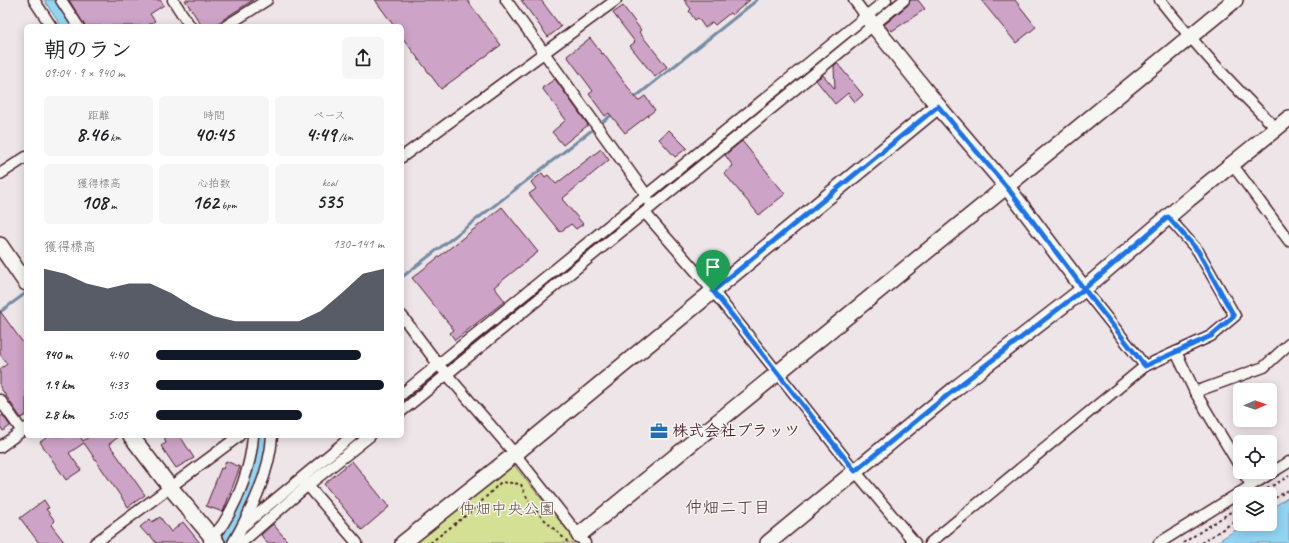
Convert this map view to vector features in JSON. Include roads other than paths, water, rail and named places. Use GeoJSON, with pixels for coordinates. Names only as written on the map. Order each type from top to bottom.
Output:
{"type":"FeatureCollection","features":[{"type":"Feature","properties":{"kind":"street"},"geometry":{"type":"LineString","coordinates":[[34,0],[50,24]]}},
{"type":"Feature","properties":{"kind":"street"},"geometry":{"type":"LineString","coordinates":[[61,0],[77,24]]}},
{"type":"Feature","properties":{"kind":"street"},"geometry":{"type":"LineString","coordinates":[[173,0],[189,24]]}},
{"type":"Feature","properties":{"kind":"street"},"geometry":{"type":"LineString","coordinates":[[229,24],[267,0]]}},
{"type":"Feature","properties":{"kind":"street"},"geometry":{"type":"LineString","coordinates":[[506,0],[643,190],[646,196],[647,209],[855,471],[915,543]]}},
{"type":"Feature","properties":{"kind":"street"},"geometry":{"type":"LineString","coordinates":[[404,156],[616,0]]}},
{"type":"Feature","properties":{"kind":"street"},"geometry":{"type":"LineString","coordinates":[[854,0],[938,106],[1006,186],[1084,289],[1145,366]]}},
{"type":"Feature","properties":{"kind":"street"},"geometry":{"type":"LineString","coordinates":[[404,409],[647,209],[870,21],[886,0]]}},
{"type":"Feature","properties":{"kind":"street"},"geometry":{"type":"LineString","coordinates":[[404,392],[646,196],[870,21],[904,0]]}},
{"type":"Feature","properties":{"kind":"street"},"geometry":{"type":"LineString","coordinates":[[1160,0],[1189,37],[1235,88],[1276,128]]}},
{"type":"Feature","properties":{"kind":"street"},"geometry":{"type":"LineString","coordinates":[[404,319],[438,364],[515,454],[578,540],[1006,186],[1235,0]]}},
{"type":"Feature","properties":{"kind":"street"},"geometry":{"type":"LineString","coordinates":[[403,543],[515,454],[938,106]]}},
{"type":"Feature","properties":{"kind":"street"},"geometry":{"type":"LineString","coordinates":[[768,543],[955,389],[1084,289],[1168,217],[1289,118]]}},
{"type":"Feature","properties":{"kind":"street"},"geometry":{"type":"LineString","coordinates":[[0,174],[24,158]]}},
{"type":"Feature","properties":{"kind":"street"},"geometry":{"type":"LineString","coordinates":[[1232,164],[1289,241]]}},
{"type":"Feature","properties":{"kind":"street"},"geometry":{"type":"LineString","coordinates":[[930,543],[1145,366],[1211,336],[1234,316],[1198,251],[1168,217]]}},
{"type":"Feature","properties":{"kind":"street"},"geometry":{"type":"LineString","coordinates":[[0,245],[24,280]]}},
{"type":"Feature","properties":{"kind":"street"},"geometry":{"type":"LineString","coordinates":[[1195,392],[1264,367],[1289,344]]}},
{"type":"Feature","properties":{"kind":"street"},"geometry":{"type":"LineString","coordinates":[[1176,352],[1195,392],[1233,455]]}},
{"type":"Feature","properties":{"kind":"street"},"geometry":{"type":"LineString","coordinates":[[0,400],[24,430],[0,447]]}},
{"type":"Feature","properties":{"kind":"street"},"geometry":{"type":"LineString","coordinates":[[132,438],[212,541],[224,522],[239,491],[248,466],[253,438]]}},
{"type":"Feature","properties":{"kind":"street"},"geometry":{"type":"LineString","coordinates":[[95,543],[237,438]]}},
{"type":"Feature","properties":{"kind":"street"},"geometry":{"type":"LineString","coordinates":[[233,543],[242,527],[265,471],[272,438]]}},
{"type":"Feature","properties":{"kind":"street"},"geometry":{"type":"LineString","coordinates":[[241,543],[350,438]]}},
{"type":"Feature","properties":{"kind":"street"},"geometry":{"type":"LineString","coordinates":[[242,527],[367,438]]}},
{"type":"Feature","properties":{"kind":"street"},"geometry":{"type":"LineString","coordinates":[[1159,543],[1289,462]]}},
{"type":"Feature","properties":{"kind":"street"},"geometry":{"type":"LineString","coordinates":[[1247,479],[1251,485]]}},
{"type":"Feature","properties":{"kind":"street"},"geometry":{"type":"LineString","coordinates":[[305,482],[357,543]]}},
{"type":"Feature","properties":{"kind":"water"},"geometry":{"type":"Polygon","coordinates":[[[44,0],[59,0],[75,24],[60,24],[44,0]]]}},
{"type":"Feature","properties":{"kind":"water"},"geometry":{"type":"Polygon","coordinates":[[[255,438],[269,438],[263,470],[238,526],[225,543],[213,543],[226,525],[255,438]]]}},
{"type":"Feature","properties":{"kind":"water"},"geometry":{"type":"Polygon","coordinates":[[[1289,497],[1289,543],[1215,543],[1235,531],[1277,531],[1277,505],[1289,497]]]}},
{"type":"Feature","properties":{"kind":"waterway"},"geometry":{"type":"LineString","coordinates":[[633,99],[757,0]]}},
{"type":"Feature","properties":{"kind":"waterway"},"geometry":{"type":"LineString","coordinates":[[404,275],[614,113]]}},
{"type":"Feature","properties":{"kind":"waterway"},"geometry":{"type":"LineString","coordinates":[[404,400],[702,156]]}},
{"type":"Feature","properties":{"kind":"waterway"},"geometry":{"type":"LineString","coordinates":[[0,312],[24,294]]}},
{"type":"Feature","properties":{"kind":"waterway"},"geometry":{"type":"LineString","coordinates":[[336,456],[358,438]]}},
{"type":"Feature","properties":{"kind":"place","name":"株式会社プラッツ"},"geometry":{"type":"Point","coordinates":[659,431]}},
{"type":"Feature","properties":{"kind":"district","name":"仲畑二丁目"},"geometry":{"type":"Point","coordinates":[728,507]}},
{"type":"Feature","properties":{"kind":"park label","name":"仲畑中央公園"},"geometry":{"type":"Point","coordinates":[507,509]}}]}
